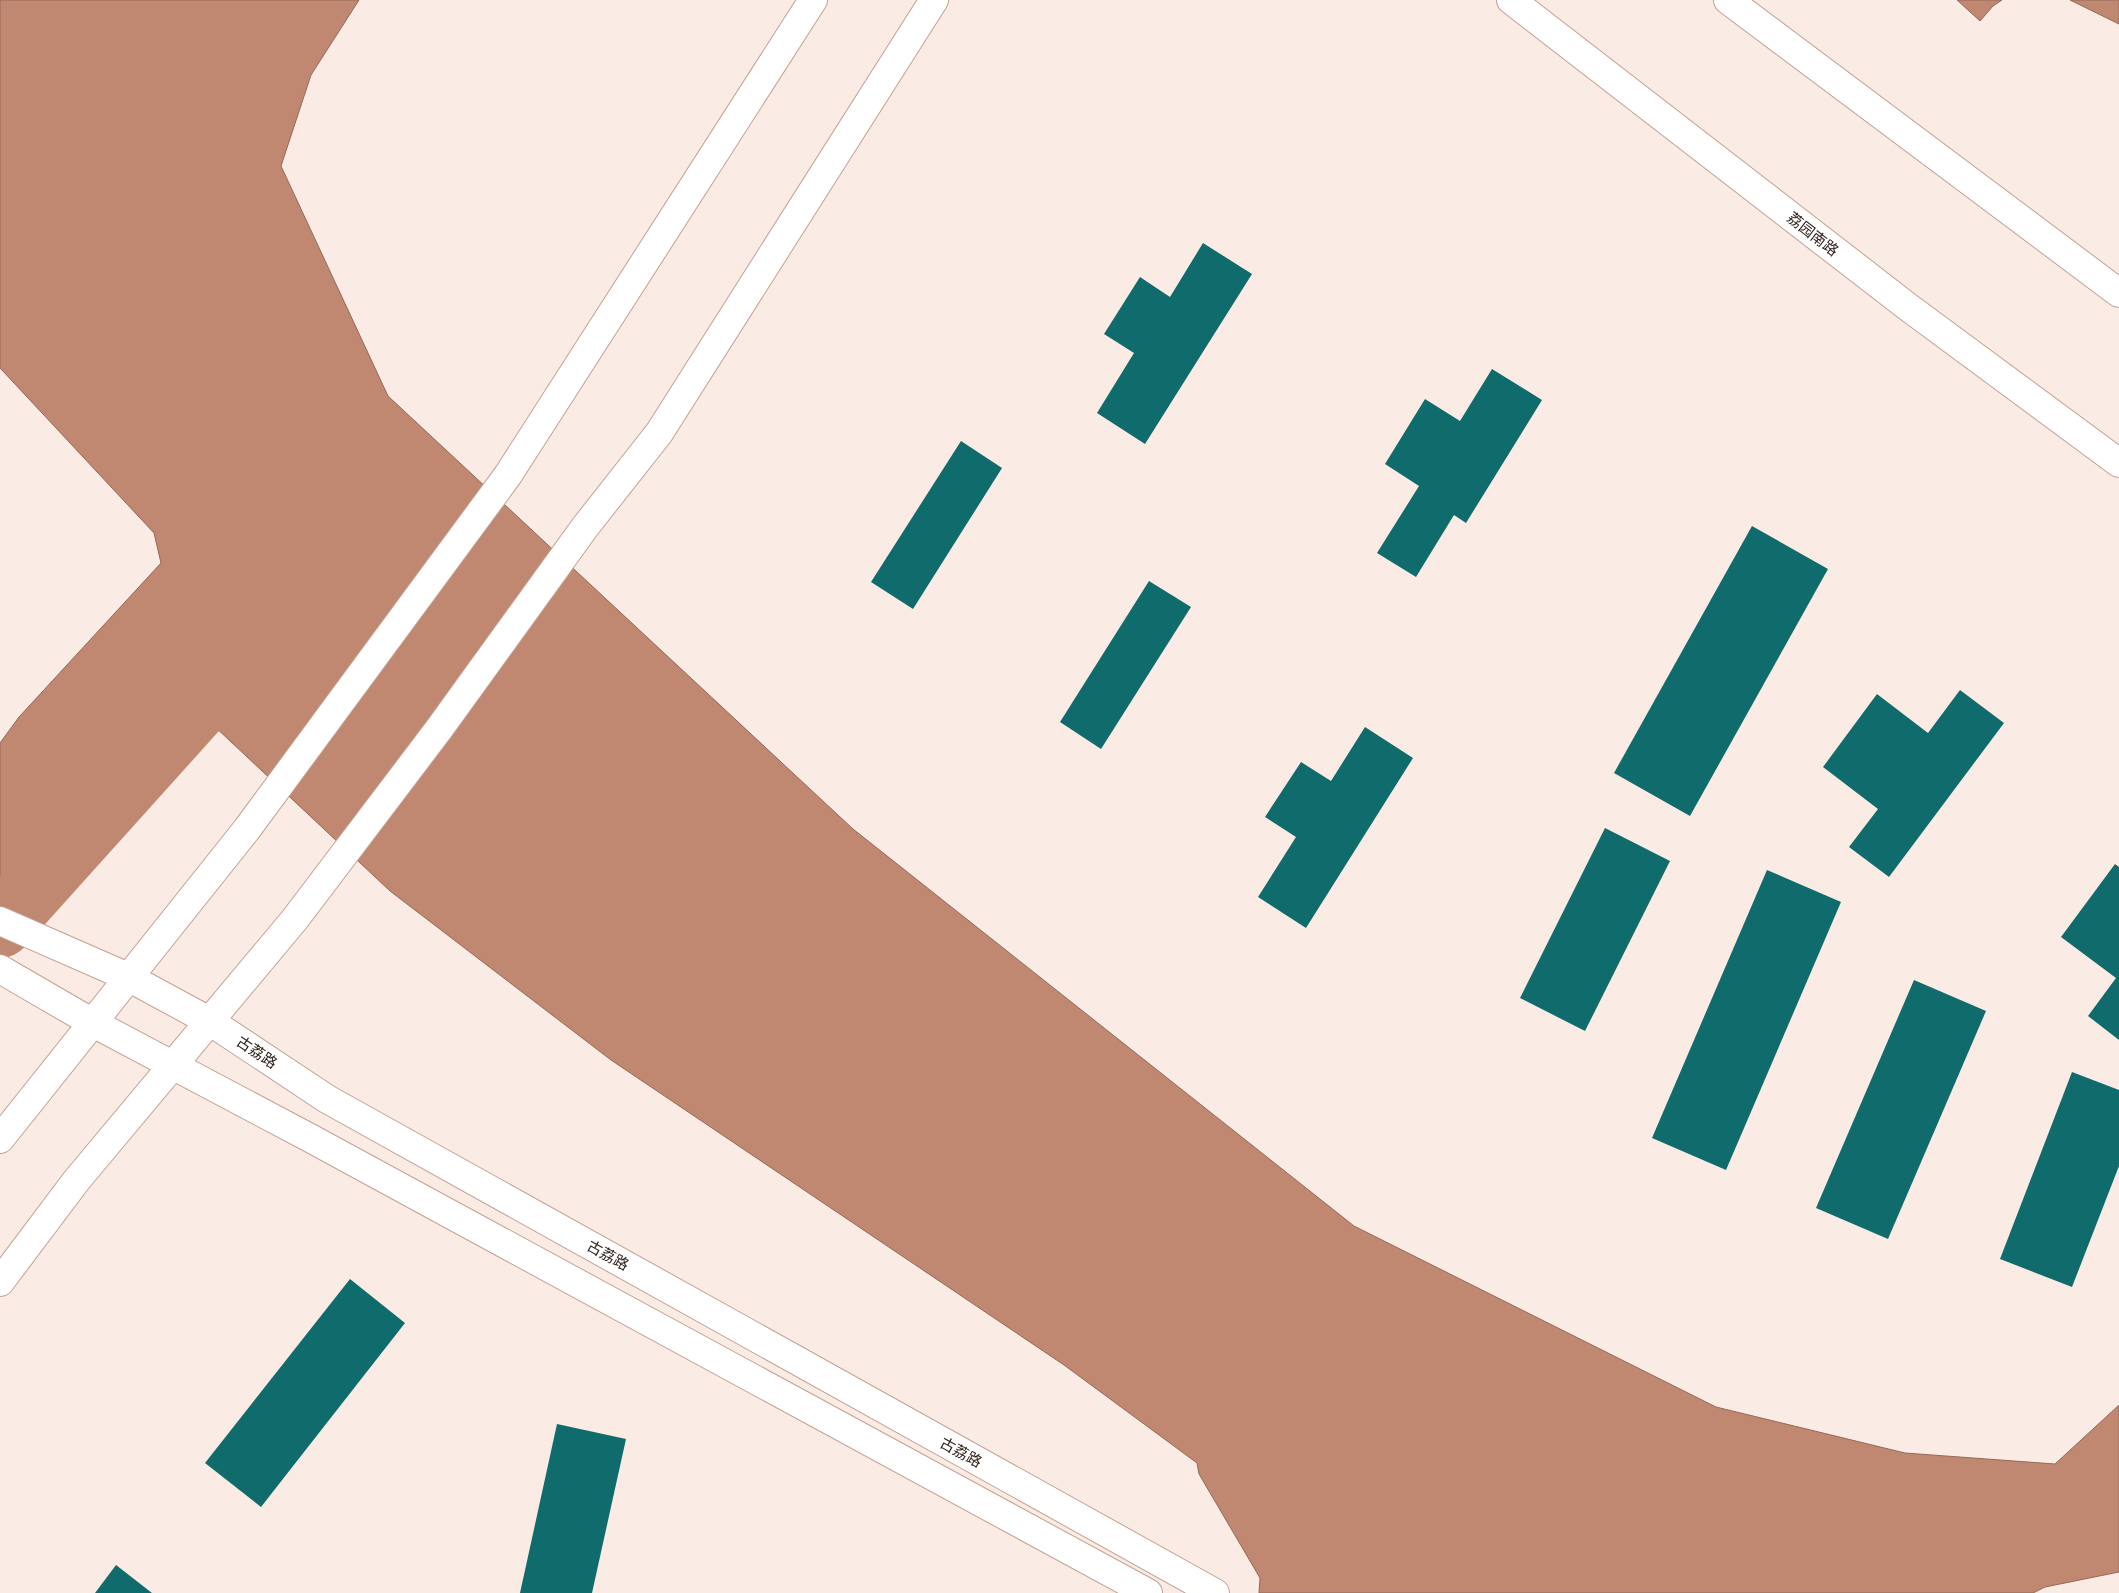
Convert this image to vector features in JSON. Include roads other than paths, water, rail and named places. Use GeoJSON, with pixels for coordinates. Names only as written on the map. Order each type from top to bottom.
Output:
{"type":"FeatureCollection","features":[{"type":"Feature","properties":{"kind":"main road"},"geometry":{"type":"LineString","coordinates":[[0,1139],[247,829],[508,475],[813,0]]}},
{"type":"Feature","properties":{"kind":"main road"},"geometry":{"type":"LineString","coordinates":[[0,1282],[76,1181],[175,1066],[295,919],[439,729],[585,527],[659,433],[934,0]]}},
{"type":"Feature","properties":{"kind":"main road","name":"荔园南路"},"geometry":{"type":"LineString","coordinates":[[1511,0],[1908,307],[2119,463]]}},
{"type":"Feature","properties":{"kind":"main road"},"geometry":{"type":"LineString","coordinates":[[1728,0],[2119,294]]}},
{"type":"Feature","properties":{"kind":"main road","name":"古荔路"},"geometry":{"type":"LineString","coordinates":[[0,921],[128,977],[211,1022],[327,1099],[1212,1592]]}},
{"type":"Feature","properties":{"kind":"main road"},"geometry":{"type":"LineString","coordinates":[[0,968],[93,1023],[1148,1593]]}},
{"type":"Feature","properties":{"kind":"waterway"},"geometry":{"type":"LineString","coordinates":[[0,925],[251,646]]}}]}
